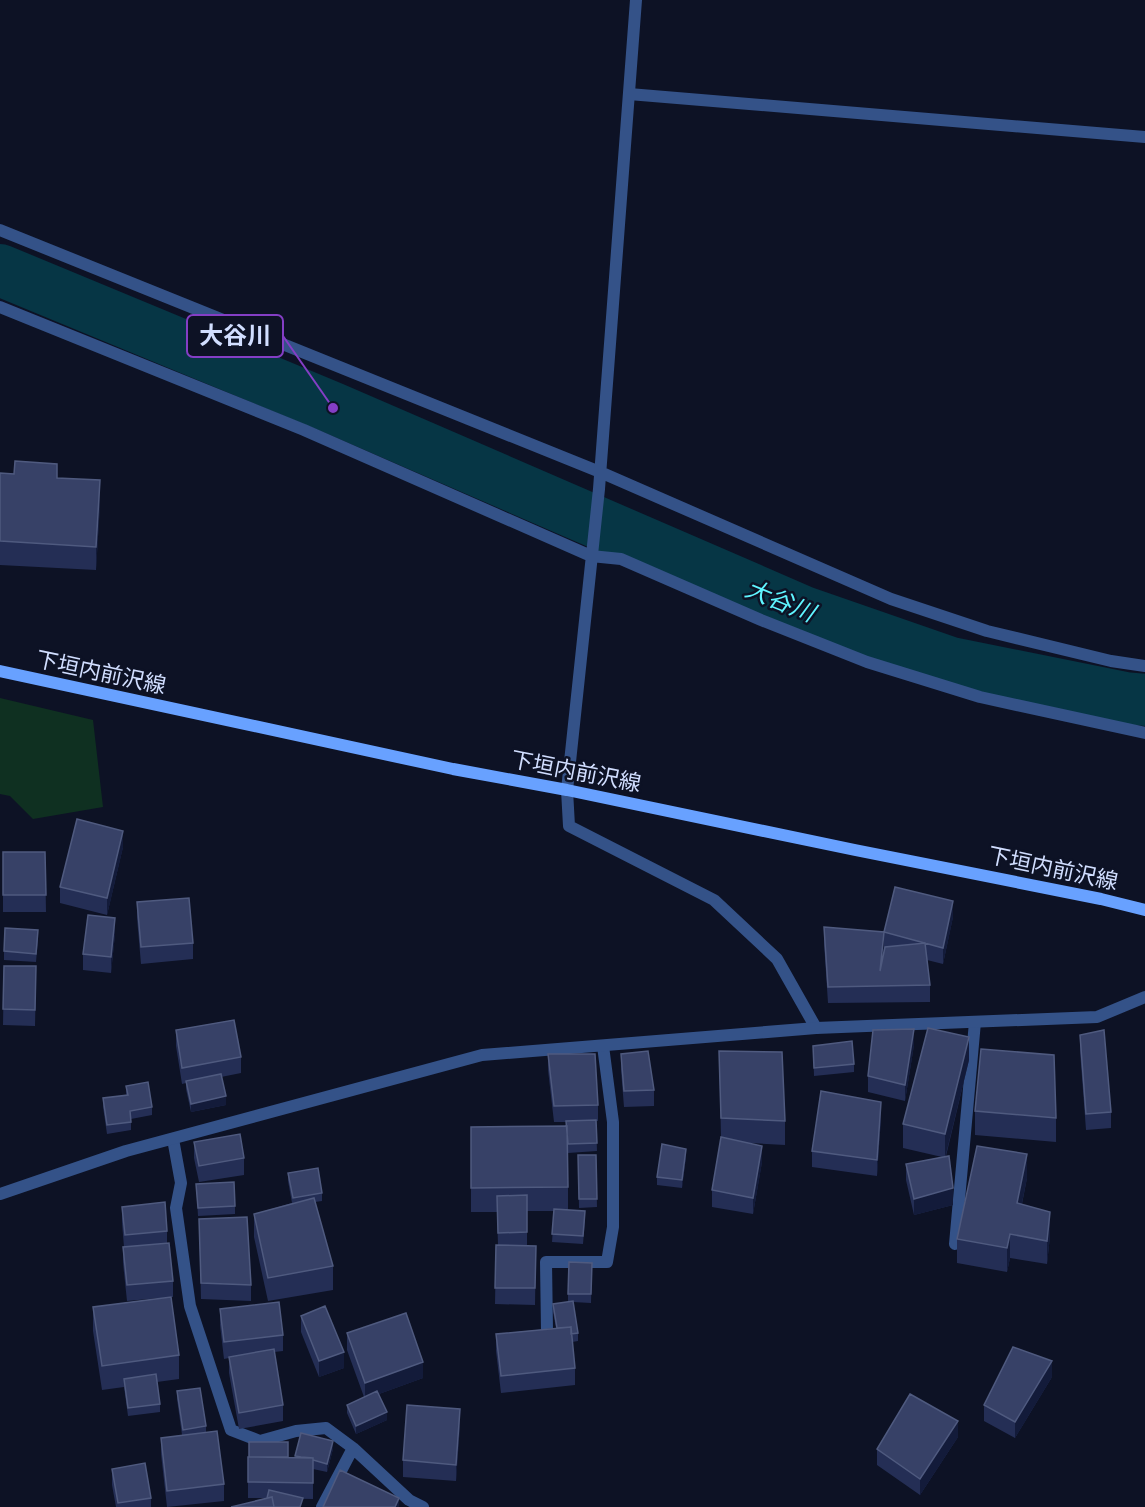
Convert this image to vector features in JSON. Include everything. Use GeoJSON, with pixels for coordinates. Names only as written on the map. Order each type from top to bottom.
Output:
{"type":"FeatureCollection","features":[{"type":"Feature","properties":{"kind":"main road","name":"下垣内前沢線"},"geometry":{"type":"LineString","coordinates":[[0,671],[443,767],[1101,898],[1145,910]]}},
{"type":"Feature","properties":{"kind":"street"},"geometry":{"type":"LineString","coordinates":[[636,0],[599,489],[567,790],[569,826],[714,900],[777,959],[816,1029]]}},
{"type":"Feature","properties":{"kind":"street"},"geometry":{"type":"LineString","coordinates":[[629,94],[1145,138]]}},
{"type":"Feature","properties":{"kind":"street"},"geometry":{"type":"LineString","coordinates":[[0,230],[600,472],[891,599],[987,631],[1111,661],[1145,666]]}},
{"type":"Feature","properties":{"kind":"street"},"geometry":{"type":"LineString","coordinates":[[0,307],[304,430],[591,556],[621,559],[761,621],[867,662],[980,697],[1145,733]]}},
{"type":"Feature","properties":{"kind":"street"},"geometry":{"type":"LineString","coordinates":[[0,1194],[126,1151],[482,1055],[816,1029],[1097,1017],[1145,997]]}},
{"type":"Feature","properties":{"kind":"street"},"geometry":{"type":"LineString","coordinates":[[955,1244],[975,1022]]}},
{"type":"Feature","properties":{"kind":"street"},"geometry":{"type":"LineString","coordinates":[[547,1330],[546,1262],[607,1262],[613,1227],[613,1122],[603,1046]]}},
{"type":"Feature","properties":{"kind":"street"},"geometry":{"type":"LineString","coordinates":[[172,1139],[181,1183],[176,1208],[190,1306],[231,1430],[260,1441],[296,1431],[326,1428],[353,1448],[409,1500],[423,1507]]}},
{"type":"Feature","properties":{"kind":"street"},"geometry":{"type":"LineString","coordinates":[[322,1507],[353,1448]]}},
{"type":"Feature","properties":{"kind":"green space"},"geometry":{"type":"Polygon","coordinates":[[[0,698],[93,720],[103,807],[33,819],[10,796],[0,794],[0,698]]]}},
{"type":"Feature","properties":{"kind":"building"},"geometry":{"type":"Polygon","coordinates":[[[15,461],[57,464],[57,478],[100,480],[96,547],[0,541],[0,473],[14,474],[15,461]]]}},
{"type":"Feature","properties":{"kind":"building"},"geometry":{"type":"Polygon","coordinates":[[[77,819],[123,831],[107,898],[60,887],[77,819]]]}},
{"type":"Feature","properties":{"kind":"building"},"geometry":{"type":"Polygon","coordinates":[[[3,852],[45,852],[46,895],[3,895],[3,852]]]}},
{"type":"Feature","properties":{"kind":"building"},"geometry":{"type":"Polygon","coordinates":[[[895,887],[953,901],[943,948],[884,932],[895,887]]]}},
{"type":"Feature","properties":{"kind":"building"},"geometry":{"type":"Polygon","coordinates":[[[189,898],[193,943],[141,947],[137,902],[189,898]]]}},
{"type":"Feature","properties":{"kind":"building"},"geometry":{"type":"Polygon","coordinates":[[[88,915],[115,918],[111,957],[83,954],[88,915]]]}},
{"type":"Feature","properties":{"kind":"building"},"geometry":{"type":"Polygon","coordinates":[[[824,927],[884,932],[880,971],[885,947],[925,943],[930,985],[828,987],[824,927]]]}},
{"type":"Feature","properties":{"kind":"building"},"geometry":{"type":"Polygon","coordinates":[[[5,928],[38,930],[36,954],[4,951],[5,928]]]}},
{"type":"Feature","properties":{"kind":"building"},"geometry":{"type":"Polygon","coordinates":[[[4,966],[36,966],[35,1010],[3,1009],[4,966]]]}},
{"type":"Feature","properties":{"kind":"building"},"geometry":{"type":"Polygon","coordinates":[[[234,1020],[241,1057],[182,1068],[176,1030],[234,1020]]]}},
{"type":"Feature","properties":{"kind":"building"},"geometry":{"type":"Polygon","coordinates":[[[928,1028],[969,1037],[945,1134],[903,1124],[928,1028]]]}},
{"type":"Feature","properties":{"kind":"building"},"geometry":{"type":"Polygon","coordinates":[[[914,1029],[905,1085],[868,1076],[873,1030],[914,1029]]]}},
{"type":"Feature","properties":{"kind":"building"},"geometry":{"type":"Polygon","coordinates":[[[1104,1030],[1111,1112],[1086,1114],[1080,1035],[1104,1030]]]}},
{"type":"Feature","properties":{"kind":"building"},"geometry":{"type":"Polygon","coordinates":[[[852,1041],[854,1064],[814,1068],[813,1046],[852,1041]]]}},
{"type":"Feature","properties":{"kind":"building"},"geometry":{"type":"Polygon","coordinates":[[[981,1049],[1054,1055],[1056,1118],[975,1111],[981,1049]]]}},
{"type":"Feature","properties":{"kind":"building"},"geometry":{"type":"Polygon","coordinates":[[[648,1051],[654,1090],[624,1091],[621,1054],[648,1051]]]}},
{"type":"Feature","properties":{"kind":"building"},"geometry":{"type":"Polygon","coordinates":[[[719,1051],[782,1052],[785,1121],[721,1118],[719,1051]]]}},
{"type":"Feature","properties":{"kind":"building"},"geometry":{"type":"Polygon","coordinates":[[[548,1054],[595,1054],[598,1105],[554,1106],[548,1054]]]}},
{"type":"Feature","properties":{"kind":"building"},"geometry":{"type":"Polygon","coordinates":[[[221,1074],[226,1096],[191,1104],[186,1081],[221,1074]]]}},
{"type":"Feature","properties":{"kind":"building"},"geometry":{"type":"Polygon","coordinates":[[[148,1082],[152,1107],[130,1111],[131,1122],[107,1125],[103,1098],[128,1095],[126,1086],[148,1082]]]}},
{"type":"Feature","properties":{"kind":"building"},"geometry":{"type":"Polygon","coordinates":[[[821,1091],[881,1102],[877,1160],[812,1151],[821,1091]]]}},
{"type":"Feature","properties":{"kind":"building"},"geometry":{"type":"Polygon","coordinates":[[[596,1120],[597,1143],[568,1144],[566,1121],[596,1120]]]}},
{"type":"Feature","properties":{"kind":"building"},"geometry":{"type":"Polygon","coordinates":[[[567,1126],[568,1187],[471,1188],[471,1127],[567,1126]]]}},
{"type":"Feature","properties":{"kind":"building"},"geometry":{"type":"Polygon","coordinates":[[[240,1134],[244,1158],[199,1166],[194,1142],[240,1134]]]}},
{"type":"Feature","properties":{"kind":"building"},"geometry":{"type":"Polygon","coordinates":[[[721,1137],[762,1146],[753,1198],[712,1190],[721,1137]]]}},
{"type":"Feature","properties":{"kind":"building"},"geometry":{"type":"Polygon","coordinates":[[[662,1144],[686,1149],[682,1180],[657,1177],[662,1144]]]}},
{"type":"Feature","properties":{"kind":"building"},"geometry":{"type":"Polygon","coordinates":[[[977,1146],[1027,1154],[1017,1203],[1050,1212],[1047,1241],[1010,1234],[1007,1248],[957,1239],[977,1146]]]}},
{"type":"Feature","properties":{"kind":"building"},"geometry":{"type":"Polygon","coordinates":[[[578,1155],[596,1155],[597,1199],[579,1199],[578,1155]]]}},
{"type":"Feature","properties":{"kind":"building"},"geometry":{"type":"Polygon","coordinates":[[[949,1156],[953,1188],[914,1199],[906,1164],[949,1156]]]}},
{"type":"Feature","properties":{"kind":"building"},"geometry":{"type":"Polygon","coordinates":[[[318,1168],[322,1193],[293,1198],[288,1173],[318,1168]]]}},
{"type":"Feature","properties":{"kind":"building"},"geometry":{"type":"Polygon","coordinates":[[[234,1182],[235,1206],[198,1208],[196,1184],[234,1182]]]}},
{"type":"Feature","properties":{"kind":"building"},"geometry":{"type":"Polygon","coordinates":[[[527,1195],[527,1232],[498,1233],[497,1196],[527,1195]]]}},
{"type":"Feature","properties":{"kind":"building"},"geometry":{"type":"Polygon","coordinates":[[[314,1198],[333,1266],[268,1278],[254,1214],[314,1198]]]}},
{"type":"Feature","properties":{"kind":"building"},"geometry":{"type":"Polygon","coordinates":[[[165,1202],[167,1231],[125,1235],[122,1207],[165,1202]]]}},
{"type":"Feature","properties":{"kind":"building"},"geometry":{"type":"Polygon","coordinates":[[[554,1209],[585,1211],[583,1236],[552,1234],[554,1209]]]}},
{"type":"Feature","properties":{"kind":"building"},"geometry":{"type":"Polygon","coordinates":[[[247,1217],[251,1285],[201,1283],[199,1219],[247,1217]]]}},
{"type":"Feature","properties":{"kind":"building"},"geometry":{"type":"Polygon","coordinates":[[[169,1243],[173,1281],[127,1285],[123,1247],[169,1243]]]}},
{"type":"Feature","properties":{"kind":"building"},"geometry":{"type":"Polygon","coordinates":[[[496,1245],[536,1246],[535,1288],[495,1288],[496,1245]]]}},
{"type":"Feature","properties":{"kind":"building"},"geometry":{"type":"Polygon","coordinates":[[[569,1262],[592,1263],[591,1294],[568,1294],[569,1262]]]}},
{"type":"Feature","properties":{"kind":"building"},"geometry":{"type":"Polygon","coordinates":[[[171,1297],[179,1355],[102,1366],[93,1307],[171,1297]]]}},
{"type":"Feature","properties":{"kind":"building"},"geometry":{"type":"Polygon","coordinates":[[[573,1301],[578,1333],[571,1334],[571,1327],[557,1328],[553,1304],[573,1301]]]}},
{"type":"Feature","properties":{"kind":"building"},"geometry":{"type":"Polygon","coordinates":[[[279,1302],[283,1335],[224,1342],[220,1309],[279,1302]]]}},
{"type":"Feature","properties":{"kind":"building"},"geometry":{"type":"Polygon","coordinates":[[[325,1306],[344,1352],[319,1361],[301,1316],[325,1306]]]}},
{"type":"Feature","properties":{"kind":"building"},"geometry":{"type":"Polygon","coordinates":[[[406,1313],[423,1362],[365,1383],[347,1333],[406,1313]]]}},
{"type":"Feature","properties":{"kind":"building"},"geometry":{"type":"Polygon","coordinates":[[[571,1327],[575,1368],[501,1376],[496,1334],[571,1327]]]}},
{"type":"Feature","properties":{"kind":"building"},"geometry":{"type":"Polygon","coordinates":[[[1013,1347],[1052,1361],[1015,1422],[984,1405],[1013,1347]]]}},
{"type":"Feature","properties":{"kind":"building"},"geometry":{"type":"Polygon","coordinates":[[[274,1349],[283,1405],[239,1413],[229,1357],[274,1349]]]}},
{"type":"Feature","properties":{"kind":"building"},"geometry":{"type":"Polygon","coordinates":[[[156,1374],[160,1404],[128,1408],[124,1379],[156,1374]]]}},
{"type":"Feature","properties":{"kind":"building"},"geometry":{"type":"Polygon","coordinates":[[[200,1388],[206,1426],[183,1430],[177,1391],[200,1388]]]}},
{"type":"Feature","properties":{"kind":"building"},"geometry":{"type":"Polygon","coordinates":[[[377,1391],[387,1412],[356,1426],[347,1405],[377,1391]]]}},
{"type":"Feature","properties":{"kind":"building"},"geometry":{"type":"Polygon","coordinates":[[[910,1394],[958,1421],[920,1479],[877,1449],[910,1394]]]}},
{"type":"Feature","properties":{"kind":"building"},"geometry":{"type":"Polygon","coordinates":[[[407,1405],[460,1409],[456,1465],[403,1460],[407,1405]]]}},
{"type":"Feature","properties":{"kind":"building"},"geometry":{"type":"Polygon","coordinates":[[[217,1431],[224,1484],[167,1491],[161,1438],[217,1431]]]}},
{"type":"Feature","properties":{"kind":"building"},"geometry":{"type":"Polygon","coordinates":[[[301,1433],[333,1441],[327,1464],[313,1460],[313,1458],[295,1456],[301,1433]]]}},
{"type":"Feature","properties":{"kind":"building"},"geometry":{"type":"Polygon","coordinates":[[[249,1442],[288,1442],[288,1457],[249,1457],[249,1442]]]}},
{"type":"Feature","properties":{"kind":"building"},"geometry":{"type":"Polygon","coordinates":[[[248,1457],[313,1458],[313,1483],[248,1482],[248,1457]]]}},
{"type":"Feature","properties":{"kind":"building"},"geometry":{"type":"Polygon","coordinates":[[[145,1463],[151,1498],[118,1503],[112,1469],[145,1463]]]}},
{"type":"Feature","properties":{"kind":"building"},"geometry":{"type":"Polygon","coordinates":[[[340,1470],[399,1498],[395,1507],[323,1507],[340,1470]]]}},
{"type":"Feature","properties":{"kind":"building"},"geometry":{"type":"Polygon","coordinates":[[[269,1490],[303,1498],[300,1507],[274,1507],[272,1497],[267,1498],[269,1490]]]}},
{"type":"Feature","properties":{"kind":"building"},"geometry":{"type":"Polygon","coordinates":[[[272,1497],[274,1507],[231,1507],[272,1497]]]}},
{"type":"Feature","properties":{"kind":"waterway","name":"大谷川"},"geometry":{"type":"LineString","coordinates":[[0,270],[333,408],[804,612],[951,663],[1145,700]]}},
{"type":"Feature","properties":{"kind":"place","name":"大谷川"},"geometry":{"type":"Point","coordinates":[333,408]}}]}
